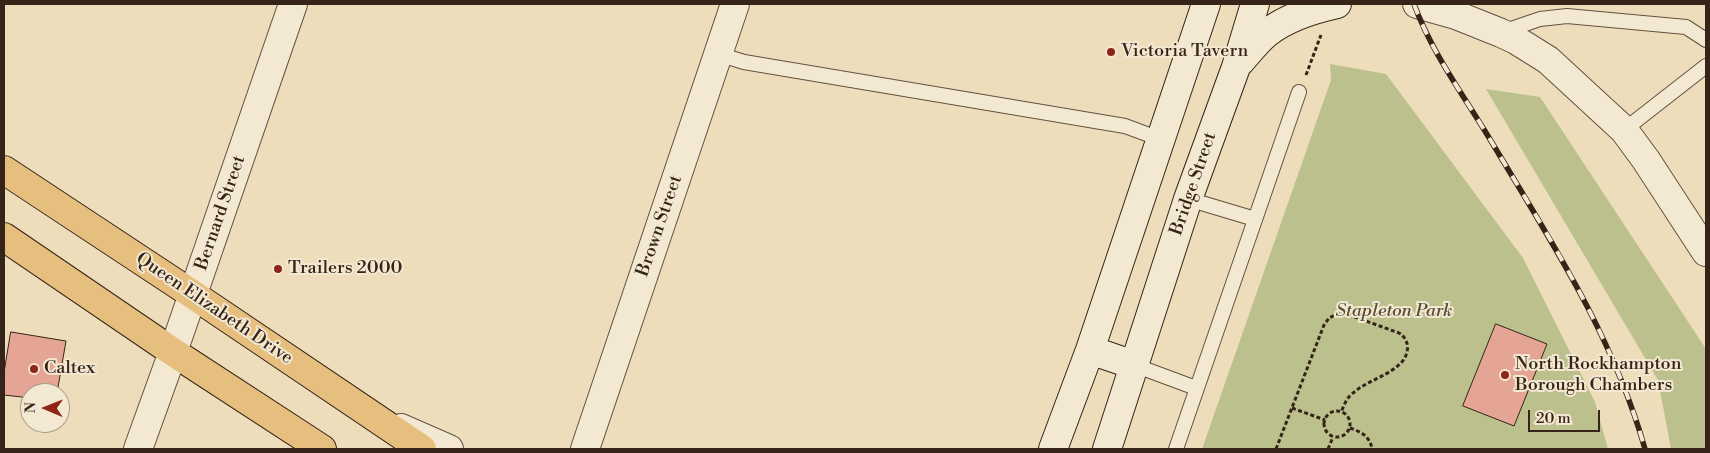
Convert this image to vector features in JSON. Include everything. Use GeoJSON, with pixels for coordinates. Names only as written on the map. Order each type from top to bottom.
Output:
{"type":"FeatureCollection","features":[{"type":"Feature","properties":{"kind":"main road","name":"Queen Elizabeth Drive"},"geometry":{"type":"LineString","coordinates":[[4,170],[422,449]]}},
{"type":"Feature","properties":{"kind":"main road"},"geometry":{"type":"LineString","coordinates":[[4,237],[173,352],[322,449]]}},
{"type":"Feature","properties":{"kind":"street","name":"Bernard Street"},"geometry":{"type":"LineString","coordinates":[[138,449],[292,4]]}},
{"type":"Feature","properties":{"kind":"street","name":"Brown Street"},"geometry":{"type":"LineString","coordinates":[[585,449],[736,4]]}},
{"type":"Feature","properties":{"kind":"street"},"geometry":{"type":"LineString","coordinates":[[1053,449],[1090,350],[1206,4]]}},
{"type":"Feature","properties":{"kind":"street","name":"Bridge Street"},"geometry":{"type":"LineString","coordinates":[[1107,448],[1188,199],[1236,67],[1255,4]]}},
{"type":"Feature","properties":{"kind":"street"},"geometry":{"type":"LineString","coordinates":[[1236,67],[1268,32],[1290,19],[1335,4]]}},
{"type":"Feature","properties":{"kind":"street"},"geometry":{"type":"LineString","coordinates":[[1417,4],[1456,15],[1501,33],[1548,60],[1624,130],[1646,160],[1706,252]]}},
{"type":"Feature","properties":{"kind":"street"},"geometry":{"type":"LineString","coordinates":[[1090,350],[1134,365]]}},
{"type":"Feature","properties":{"kind":"street"},"geometry":{"type":"LineString","coordinates":[[372,415],[449,449]]}},
{"type":"Feature","properties":{"kind":"lane"},"geometry":{"type":"LineString","coordinates":[[1501,33],[1540,19],[1567,16],[1686,27],[1706,39]]}},
{"type":"Feature","properties":{"kind":"lane"},"geometry":{"type":"LineString","coordinates":[[718,54],[744,62],[1126,126],[1160,139]]}},
{"type":"Feature","properties":{"kind":"lane"},"geometry":{"type":"LineString","coordinates":[[1624,130],[1706,66]]}},
{"type":"Feature","properties":{"kind":"lane"},"geometry":{"type":"LineString","coordinates":[[1176,449],[1299,92]]}},
{"type":"Feature","properties":{"kind":"lane"},"geometry":{"type":"LineString","coordinates":[[1188,199],[1255,219]]}},
{"type":"Feature","properties":{"kind":"lane"},"geometry":{"type":"LineString","coordinates":[[1134,365],[1196,388]]}},
{"type":"Feature","properties":{"kind":"path"},"geometry":{"type":"LineString","coordinates":[[1299,92],[1335,4]]}},
{"type":"Feature","properties":{"kind":"path"},"geometry":{"type":"LineString","coordinates":[[1276,449],[1324,325],[1329,318],[1341,312],[1399,332],[1407,341],[1408,348],[1400,364],[1349,396],[1341,412]]}},
{"type":"Feature","properties":{"kind":"path"},"geometry":{"type":"LineString","coordinates":[[1292,408],[1325,420]]}},
{"type":"Feature","properties":{"kind":"path"},"geometry":{"type":"LineString","coordinates":[[1337,411],[1341,412],[1348,416],[1350,428],[1345,435],[1337,438],[1333,437],[1326,432],[1325,420],[1330,414],[1337,411]]}},
{"type":"Feature","properties":{"kind":"path"},"geometry":{"type":"LineString","coordinates":[[1350,428],[1368,438],[1372,449]]}},
{"type":"Feature","properties":{"kind":"path"},"geometry":{"type":"LineString","coordinates":[[1328,449],[1333,437]]}},
{"type":"Feature","properties":{"kind":"green space","name":"Stapleton Park"},"geometry":{"type":"Polygon","coordinates":[[[1330,64],[1386,74],[1523,258],[1595,402],[1608,449],[1202,449],[1331,80],[1330,64]]]}},
{"type":"Feature","properties":{"kind":"green space"},"geometry":{"type":"Polygon","coordinates":[[[1486,89],[1540,97],[1706,349],[1706,449],[1671,449],[1658,380],[1486,89]]]}},
{"type":"Feature","properties":{"kind":"building","name":"North Rockhampton Borough Chambers"},"geometry":{"type":"Polygon","coordinates":[[[1496,324],[1547,344],[1514,426],[1463,406],[1496,324]]]}},
{"type":"Feature","properties":{"kind":"building"},"geometry":{"type":"Polygon","coordinates":[[[11,332],[66,341],[59,383],[20,383],[20,397],[4,395],[4,373],[11,332]]]}},
{"type":"Feature","properties":{"kind":"railway"},"geometry":{"type":"LineString","coordinates":[[1414,4],[1438,55],[1534,212],[1577,287],[1615,366],[1645,449]]}},
{"type":"Feature","properties":{"kind":"place","name":"Victoria Tavern"},"geometry":{"type":"Point","coordinates":[1111,52]}},
{"type":"Feature","properties":{"kind":"place","name":"Trailers 2000"},"geometry":{"type":"Point","coordinates":[278,269]}},
{"type":"Feature","properties":{"kind":"place","name":"Caltex"},"geometry":{"type":"Point","coordinates":[34,369]}},
{"type":"Feature","properties":{"kind":"place","name":"North Rockhampton Borough Chambers"},"geometry":{"type":"Point","coordinates":[1505,375]}}]}
